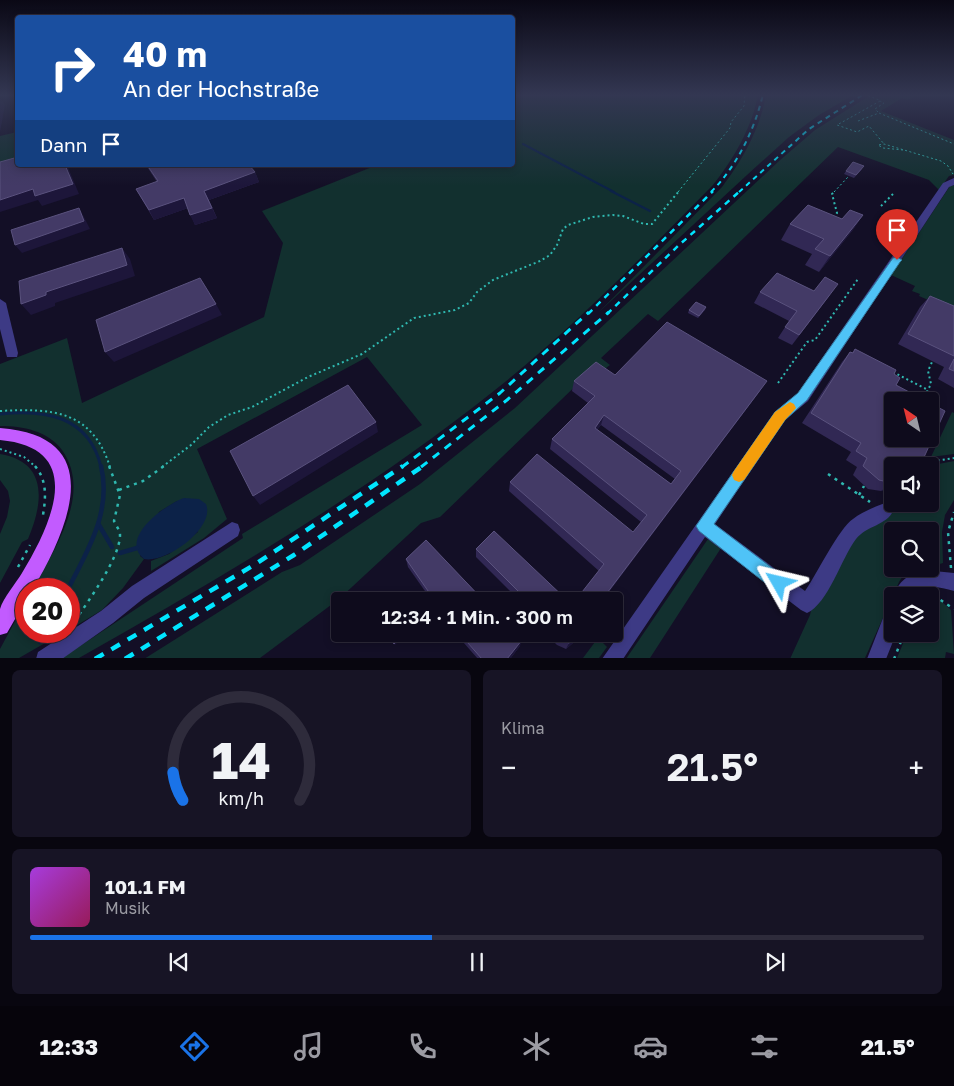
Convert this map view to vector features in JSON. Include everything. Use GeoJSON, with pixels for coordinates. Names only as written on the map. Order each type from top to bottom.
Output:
{"type":"FeatureCollection","features":[{"type":"Feature","properties":{"kind":"main road"},"geometry":{"type":"LineString","coordinates":[[0,434],[26,438],[52,454],[61,471],[64,492],[63,504],[52,534],[0,626]]}},
{"type":"Feature","properties":{"kind":"street"},"geometry":{"type":"LineString","coordinates":[[611,658],[780,416],[803,397],[946,185],[954,181]]}},
{"type":"Feature","properties":{"kind":"street"},"geometry":{"type":"LineString","coordinates":[[0,303],[12,353]]}},
{"type":"Feature","properties":{"kind":"street"},"geometry":{"type":"LineString","coordinates":[[704,526],[806,604],[822,583],[850,533],[858,525],[885,512]]}},
{"type":"Feature","properties":{"kind":"street"},"geometry":{"type":"LineString","coordinates":[[45,658],[107,617],[138,592],[232,530]]}},
{"type":"Feature","properties":{"kind":"street"},"geometry":{"type":"LineString","coordinates":[[907,587],[915,580],[942,579],[953,582]]}},
{"type":"Feature","properties":{"kind":"street"},"geometry":{"type":"LineString","coordinates":[[876,658],[884,639]]}},
{"type":"Feature","properties":{"kind":"path"},"geometry":{"type":"LineString","coordinates":[[120,490],[143,480],[191,446],[209,426],[228,415],[252,407],[308,376],[362,354],[414,318],[455,310],[469,303],[478,292],[493,280],[540,261],[550,254],[556,245],[562,229],[568,225],[612,214],[630,217],[643,224],[652,224],[730,128],[730,125]]}},
{"type":"Feature","properties":{"kind":"path"},"geometry":{"type":"LineString","coordinates":[[837,125],[856,132],[871,127],[884,144]]}},
{"type":"Feature","properties":{"kind":"path"},"geometry":{"type":"LineString","coordinates":[[908,125],[954,144]]}},
{"type":"Feature","properties":{"kind":"path"},"geometry":{"type":"LineString","coordinates":[[903,150],[878,146],[879,144],[884,144],[935,158],[948,166],[954,176]]}},
{"type":"Feature","properties":{"kind":"path"},"geometry":{"type":"LineString","coordinates":[[831,221],[838,213],[832,194],[848,177]]}},
{"type":"Feature","properties":{"kind":"path"},"geometry":{"type":"LineString","coordinates":[[881,206],[893,194]]}},
{"type":"Feature","properties":{"kind":"path"},"geometry":{"type":"LineString","coordinates":[[778,383],[807,342],[815,340],[858,279]]}},
{"type":"Feature","properties":{"kind":"path"},"geometry":{"type":"LineString","coordinates":[[886,368],[928,390],[931,384],[928,371],[932,362]]}},
{"type":"Feature","properties":{"kind":"path"},"geometry":{"type":"LineString","coordinates":[[0,411],[47,410],[66,414],[79,420],[97,436],[106,452],[114,481],[120,490],[120,500],[114,520],[120,531],[119,544],[112,560],[80,614]]}},
{"type":"Feature","properties":{"kind":"path"},"geometry":{"type":"LineString","coordinates":[[0,449],[20,454],[36,466],[42,474],[46,495],[42,520]]}},
{"type":"Feature","properties":{"kind":"path"},"geometry":{"type":"LineString","coordinates":[[939,460],[954,458]]}},
{"type":"Feature","properties":{"kind":"path"},"geometry":{"type":"LineString","coordinates":[[828,474],[884,511]]}},
{"type":"Feature","properties":{"kind":"path"},"geometry":{"type":"LineString","coordinates":[[859,495],[864,486]]}},
{"type":"Feature","properties":{"kind":"path"},"geometry":{"type":"LineString","coordinates":[[953,582],[948,531],[954,512]]}},
{"type":"Feature","properties":{"kind":"path"},"geometry":{"type":"LineString","coordinates":[[14,573],[34,539]]}},
{"type":"Feature","properties":{"kind":"path"},"geometry":{"type":"LineString","coordinates":[[939,598],[954,609]]}},
{"type":"Feature","properties":{"kind":"path"},"geometry":{"type":"LineString","coordinates":[[894,658],[901,642]]}},
{"type":"Feature","properties":{"kind":"green space"},"geometry":{"type":"Polygon","coordinates":[[[515,125],[749,125],[728,165],[713,185],[580,317],[495,390],[396,464],[239,565],[79,658],[62,658],[243,538],[242,534],[422,425],[367,357],[197,449],[227,519],[204,538],[151,571],[151,561],[169,554],[198,532],[177,501],[159,512],[140,556],[144,559],[123,588],[102,610],[80,623],[80,578],[39,578],[60,539],[67,521],[74,485],[71,467],[62,450],[50,438],[26,429],[0,426],[0,364],[67,338],[82,403],[264,317],[283,243],[262,211],[372,167],[515,167],[515,125]]]}},
{"type":"Feature","properties":{"kind":"green space"},"geometry":{"type":"Polygon","coordinates":[[[758,125],[806,125],[789,137],[747,175],[598,313],[722,187],[737,166],[758,125]]]}},
{"type":"Feature","properties":{"kind":"green space"},"geometry":{"type":"Polygon","coordinates":[[[823,125],[916,125],[954,140],[954,175],[949,176],[939,190],[929,180],[838,147],[658,321],[648,314],[601,358],[610,365],[598,374],[592,370],[440,517],[421,523],[347,592],[331,592],[331,605],[260,658],[146,658],[282,572],[300,565],[420,484],[515,408],[779,161],[823,125]]]}},
{"type":"Feature","properties":{"kind":"green space"},"geometry":{"type":"Polygon","coordinates":[[[15,132],[15,161],[0,166],[0,136],[15,132]]]}},
{"type":"Feature","properties":{"kind":"green space"},"geometry":{"type":"Polygon","coordinates":[[[954,185],[954,311],[919,296],[920,294],[912,291],[915,286],[891,275],[950,186],[954,185]]]}},
{"type":"Feature","properties":{"kind":"green space"},"geometry":{"type":"Polygon","coordinates":[[[952,412],[954,413],[954,454],[931,457],[935,448],[939,448],[939,440],[952,412]]]}},
{"type":"Feature","properties":{"kind":"green space"},"geometry":{"type":"Polygon","coordinates":[[[0,454],[16,459],[27,466],[34,475],[38,486],[39,499],[37,512],[28,539],[22,542],[0,583],[0,534],[7,517],[10,501],[8,491],[0,480],[0,454]]]}},
{"type":"Feature","properties":{"kind":"green space"},"geometry":{"type":"Polygon","coordinates":[[[954,461],[954,500],[945,515],[942,532],[943,563],[939,564],[939,522],[884,522],[884,577],[902,577],[897,587],[884,587],[884,616],[865,658],[790,658],[812,607],[843,554],[864,528],[894,512],[939,512],[939,464],[954,461]]]}},
{"type":"Feature","properties":{"kind":"green space"},"geometry":{"type":"Polygon","coordinates":[[[708,539],[721,548],[650,658],[627,658],[708,539]]]}},
{"type":"Feature","properties":{"kind":"green space"},"geometry":{"type":"Polygon","coordinates":[[[939,600],[951,610],[954,654],[946,652],[945,658],[897,658],[904,642],[939,642],[939,600]]]}},
{"type":"Feature","properties":{"kind":"green space"},"geometry":{"type":"Polygon","coordinates":[[[15,621],[15,643],[45,643],[19,658],[0,658],[0,649],[15,621]]]}},
{"type":"Feature","properties":{"kind":"green space"},"geometry":{"type":"Polygon","coordinates":[[[595,642],[602,642],[607,647],[599,658],[583,658],[595,642]]]}},
{"type":"Feature","properties":{"kind":"water"},"geometry":{"type":"Polygon","coordinates":[[[184,498],[199,499],[206,504],[207,513],[203,523],[187,542],[175,550],[164,556],[144,559],[138,551],[137,541],[140,532],[166,507],[184,498]]]}},
{"type":"Feature","properties":{"kind":"building"},"geometry":{"type":"Polygon","coordinates":[[[15,158],[15,167],[66,167],[73,184],[35,196],[33,189],[0,200],[0,162],[15,158]]]}},
{"type":"Feature","properties":{"kind":"building"},"geometry":{"type":"Polygon","coordinates":[[[853,162],[864,166],[856,175],[846,171],[853,162]]]}},
{"type":"Feature","properties":{"kind":"building"},"geometry":{"type":"Polygon","coordinates":[[[148,167],[251,167],[255,172],[204,191],[212,208],[190,215],[184,198],[149,210],[136,189],[158,181],[148,167]]]}},
{"type":"Feature","properties":{"kind":"building"},"geometry":{"type":"Polygon","coordinates":[[[808,205],[842,219],[850,210],[863,215],[830,256],[815,249],[824,239],[790,224],[808,205]]]}},
{"type":"Feature","properties":{"kind":"building"},"geometry":{"type":"Polygon","coordinates":[[[79,208],[84,221],[15,245],[11,230],[79,208]]]}},
{"type":"Feature","properties":{"kind":"building"},"geometry":{"type":"Polygon","coordinates":[[[122,248],[127,265],[46,292],[46,295],[21,304],[19,281],[122,248]]]}},
{"type":"Feature","properties":{"kind":"building"},"geometry":{"type":"Polygon","coordinates":[[[777,273],[814,291],[825,277],[838,284],[799,335],[785,327],[797,311],[760,292],[777,273]]]}},
{"type":"Feature","properties":{"kind":"building"},"geometry":{"type":"Polygon","coordinates":[[[200,278],[216,304],[105,352],[96,320],[200,278]]]}},
{"type":"Feature","properties":{"kind":"building"},"geometry":{"type":"Polygon","coordinates":[[[930,296],[954,306],[954,356],[908,334],[930,296]]]}},
{"type":"Feature","properties":{"kind":"building"},"geometry":{"type":"Polygon","coordinates":[[[696,302],[706,307],[699,316],[689,310],[696,302]]]}},
{"type":"Feature","properties":{"kind":"building"},"geometry":{"type":"Polygon","coordinates":[[[667,322],[767,381],[608,592],[582,592],[604,564],[510,482],[537,454],[633,532],[647,515],[552,439],[595,396],[574,381],[596,362],[615,375],[667,322]],[[604,415],[595,428],[671,484],[681,471],[604,415]]]}},
{"type":"Feature","properties":{"kind":"building"},"geometry":{"type":"Polygon","coordinates":[[[855,349],[896,370],[894,374],[900,378],[896,385],[909,392],[884,392],[884,448],[928,448],[924,457],[884,457],[884,481],[879,480],[863,466],[867,458],[856,451],[861,443],[811,413],[850,352],[853,353],[855,349]]]}},
{"type":"Feature","properties":{"kind":"building"},"geometry":{"type":"Polygon","coordinates":[[[954,359],[954,371],[949,369],[954,359]]]}},
{"type":"Feature","properties":{"kind":"building"},"geometry":{"type":"Polygon","coordinates":[[[348,385],[376,422],[253,496],[230,451],[348,385]]]}},
{"type":"Feature","properties":{"kind":"building"},"geometry":{"type":"Polygon","coordinates":[[[939,408],[945,411],[939,424],[939,408]]]}},
{"type":"Feature","properties":{"kind":"building"},"geometry":{"type":"Polygon","coordinates":[[[494,531],[558,592],[519,592],[476,549],[494,531]]]}},
{"type":"Feature","properties":{"kind":"building"},"geometry":{"type":"Polygon","coordinates":[[[426,540],[475,592],[429,592],[406,559],[426,540]]]}},
{"type":"Feature","properties":{"kind":"building"},"geometry":{"type":"Polygon","coordinates":[[[467,642],[520,642],[508,658],[481,658],[467,642]]]}},
{"type":"Feature","properties":{"kind":"waterway"},"geometry":{"type":"LineString","coordinates":[[523,144],[614,192]]}},
{"type":"Feature","properties":{"kind":"waterway"},"geometry":{"type":"LineString","coordinates":[[611,191],[650,211]]}},
{"type":"Feature","properties":{"kind":"waterway"},"geometry":{"type":"LineString","coordinates":[[0,414],[33,413],[63,419],[76,426],[86,437],[95,450],[101,467]]}},
{"type":"Feature","properties":{"kind":"waterway"},"geometry":{"type":"LineString","coordinates":[[74,578],[90,545],[101,514],[104,483],[101,466]]}},
{"type":"Feature","properties":{"kind":"waterway"},"geometry":{"type":"LineString","coordinates":[[99,525],[112,547]]}},
{"type":"Feature","properties":{"kind":"waterway"},"geometry":{"type":"LineString","coordinates":[[120,553],[137,548]]}},
{"type":"Feature","properties":{"kind":"railway"},"geometry":{"type":"LineString","coordinates":[[711,192],[737,159],[753,125]]}},
{"type":"Feature","properties":{"kind":"railway"},"geometry":{"type":"LineString","coordinates":[[739,192],[816,125]]}},
{"type":"Feature","properties":{"kind":"railway"},"geometry":{"type":"LineString","coordinates":[[588,314],[713,191]]}},
{"type":"Feature","properties":{"kind":"railway"},"geometry":{"type":"LineString","coordinates":[[607,314],[678,246],[740,191]]}},
{"type":"Feature","properties":{"kind":"railway"},"geometry":{"type":"LineString","coordinates":[[402,467],[500,393],[589,312]]}},
{"type":"Feature","properties":{"kind":"railway"},"geometry":{"type":"LineString","coordinates":[[421,467],[507,400],[609,312]]}},
{"type":"Feature","properties":{"kind":"railway"},"geometry":{"type":"LineString","coordinates":[[97,658],[254,565],[403,466]]}},
{"type":"Feature","properties":{"kind":"railway"},"geometry":{"type":"LineString","coordinates":[[127,658],[294,555],[423,466]]}},
{"type":"Feature","properties":{"kind":"slow traffic"},"geometry":{"type":"LineString","coordinates":[[739,475],[780,416],[790,408]]}},
{"type":"Feature","properties":{"kind":"route"},"geometry":{"type":"LineString","coordinates":[[779,583],[704,526],[780,416],[803,397],[897,260]]}}]}
